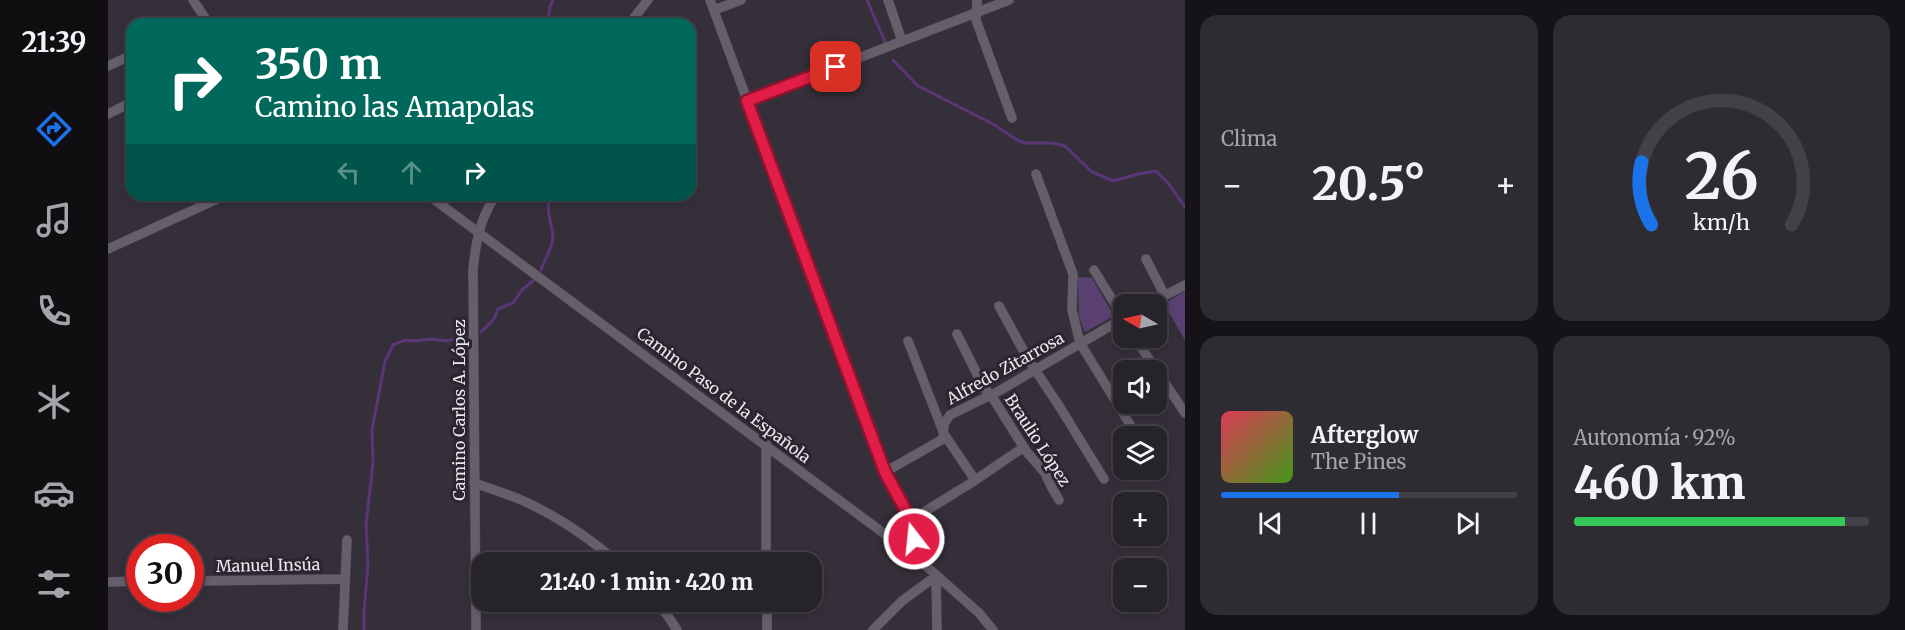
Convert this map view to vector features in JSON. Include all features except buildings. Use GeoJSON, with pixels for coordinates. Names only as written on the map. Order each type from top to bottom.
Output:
{"type":"FeatureCollection","features":[{"type":"Feature","properties":{"kind":"street"},"geometry":{"type":"LineString","coordinates":[[193,0],[205,18]]}},
{"type":"Feature","properties":{"kind":"street"},"geometry":{"type":"LineString","coordinates":[[634,18],[648,0]]}},
{"type":"Feature","properties":{"kind":"street"},"geometry":{"type":"LineString","coordinates":[[710,0],[885,472],[911,520],[917,558]]}},
{"type":"Feature","properties":{"kind":"street"},"geometry":{"type":"LineString","coordinates":[[714,10],[741,0]]}},
{"type":"Feature","properties":{"kind":"street"},"geometry":{"type":"LineString","coordinates":[[888,0],[902,41]]}},
{"type":"Feature","properties":{"kind":"street"},"geometry":{"type":"LineString","coordinates":[[977,0],[976,20],[1012,118]]}},
{"type":"Feature","properties":{"kind":"street"},"geometry":{"type":"LineString","coordinates":[[747,101],[1009,0]]}},
{"type":"Feature","properties":{"kind":"street"},"geometry":{"type":"LineString","coordinates":[[108,66],[126,58]]}},
{"type":"Feature","properties":{"kind":"street"},"geometry":{"type":"LineString","coordinates":[[108,114],[126,105]]}},
{"type":"Feature","properties":{"kind":"street"},"geometry":{"type":"LineString","coordinates":[[1036,174],[1073,274],[1072,310],[1080,343],[1131,426]]}},
{"type":"Feature","properties":{"kind":"street"},"geometry":{"type":"LineString","coordinates":[[108,249],[213,201]]}},
{"type":"Feature","properties":{"kind":"street","name":"Camino Paso de la Española"},"geometry":{"type":"LineString","coordinates":[[436,201],[917,558],[979,613],[993,630]]}},
{"type":"Feature","properties":{"kind":"street","name":"Camino Carlos A. López"},"geometry":{"type":"LineString","coordinates":[[476,630],[473,269],[478,232],[493,201]]}},
{"type":"Feature","properties":{"kind":"street"},"geometry":{"type":"LineString","coordinates":[[1146,259],[1164,294]]}},
{"type":"Feature","properties":{"kind":"street"},"geometry":{"type":"LineString","coordinates":[[1094,270],[1113,301]]}},
{"type":"Feature","properties":{"kind":"street"},"geometry":{"type":"LineString","coordinates":[[1167,295],[1185,285]]}},
{"type":"Feature","properties":{"kind":"street"},"geometry":{"type":"LineString","coordinates":[[999,306],[1028,359],[1104,479]]}},
{"type":"Feature","properties":{"kind":"street","name":"Alfredo Zitarrosa"},"geometry":{"type":"LineString","coordinates":[[885,472],[943,439],[945,424],[950,415],[1036,370],[1113,324]]}},
{"type":"Feature","properties":{"kind":"street","name":"Braulio López"},"geometry":{"type":"LineString","coordinates":[[957,334],[984,388],[991,395],[1024,447],[1045,473],[1059,500]]}},
{"type":"Feature","properties":{"kind":"street"},"geometry":{"type":"LineString","coordinates":[[908,341],[944,434],[975,480]]}},
{"type":"Feature","properties":{"kind":"street"},"geometry":{"type":"LineString","coordinates":[[1143,348],[1185,413]]}},
{"type":"Feature","properties":{"kind":"street"},"geometry":{"type":"LineString","coordinates":[[766,444],[766,552]]}},
{"type":"Feature","properties":{"kind":"street"},"geometry":{"type":"LineString","coordinates":[[911,520],[1024,447]]}},
{"type":"Feature","properties":{"kind":"street"},"geometry":{"type":"LineString","coordinates":[[474,483],[520,499],[560,520],[605,552]]}},
{"type":"Feature","properties":{"kind":"street"},"geometry":{"type":"LineString","coordinates":[[344,630],[347,540]]}},
{"type":"Feature","properties":{"kind":"street"},"geometry":{"type":"LineString","coordinates":[[873,630],[902,601],[936,576]]}},
{"type":"Feature","properties":{"kind":"street"},"geometry":{"type":"LineString","coordinates":[[936,576],[936,630]]}},
{"type":"Feature","properties":{"kind":"street","name":"Manuel Insúa"},"geometry":{"type":"LineString","coordinates":[[204,581],[345,579]]}},
{"type":"Feature","properties":{"kind":"street"},"geometry":{"type":"LineString","coordinates":[[108,582],[126,581]]}},
{"type":"Feature","properties":{"kind":"street"},"geometry":{"type":"LineString","coordinates":[[665,612],[677,630]]}},
{"type":"Feature","properties":{"kind":"street"},"geometry":{"type":"LineString","coordinates":[[766,612],[767,630]]}},
{"type":"Feature","properties":{"kind":"shaded area"},"geometry":{"type":"Polygon","coordinates":[[[1078,277],[1092,278],[1113,317],[1085,332],[1079,317],[1078,277]]]}},
{"type":"Feature","properties":{"kind":"shaded area"},"geometry":{"type":"Polygon","coordinates":[[[1185,291],[1185,340],[1167,309],[1167,302],[1185,291]]]}},
{"type":"Feature","properties":{"kind":"waterway"},"geometry":{"type":"LineString","coordinates":[[549,18],[553,0]]}},
{"type":"Feature","properties":{"kind":"waterway"},"geometry":{"type":"LineString","coordinates":[[867,0],[885,42]]}},
{"type":"Feature","properties":{"kind":"waterway"},"geometry":{"type":"LineString","coordinates":[[893,60],[918,86],[993,124],[1017,140],[1025,143],[1052,143],[1065,146],[1092,172],[1113,181],[1156,171],[1168,183],[1185,207]]}},
{"type":"Feature","properties":{"kind":"waterway"},"geometry":{"type":"LineString","coordinates":[[541,270],[553,238],[548,210],[549,201]]}},
{"type":"Feature","properties":{"kind":"waterway"},"geometry":{"type":"LineString","coordinates":[[481,332],[494,319],[498,309],[513,303],[522,290],[534,280]]}},
{"type":"Feature","properties":{"kind":"waterway"},"geometry":{"type":"LineString","coordinates":[[364,630],[368,564],[366,525],[373,463],[372,430],[385,361],[393,345],[405,340],[446,341],[465,337]]}},
{"type":"Feature","properties":{"kind":"route"},"geometry":{"type":"LineString","coordinates":[[836,67],[747,101],[885,472],[911,520],[914,539]]}}]}
